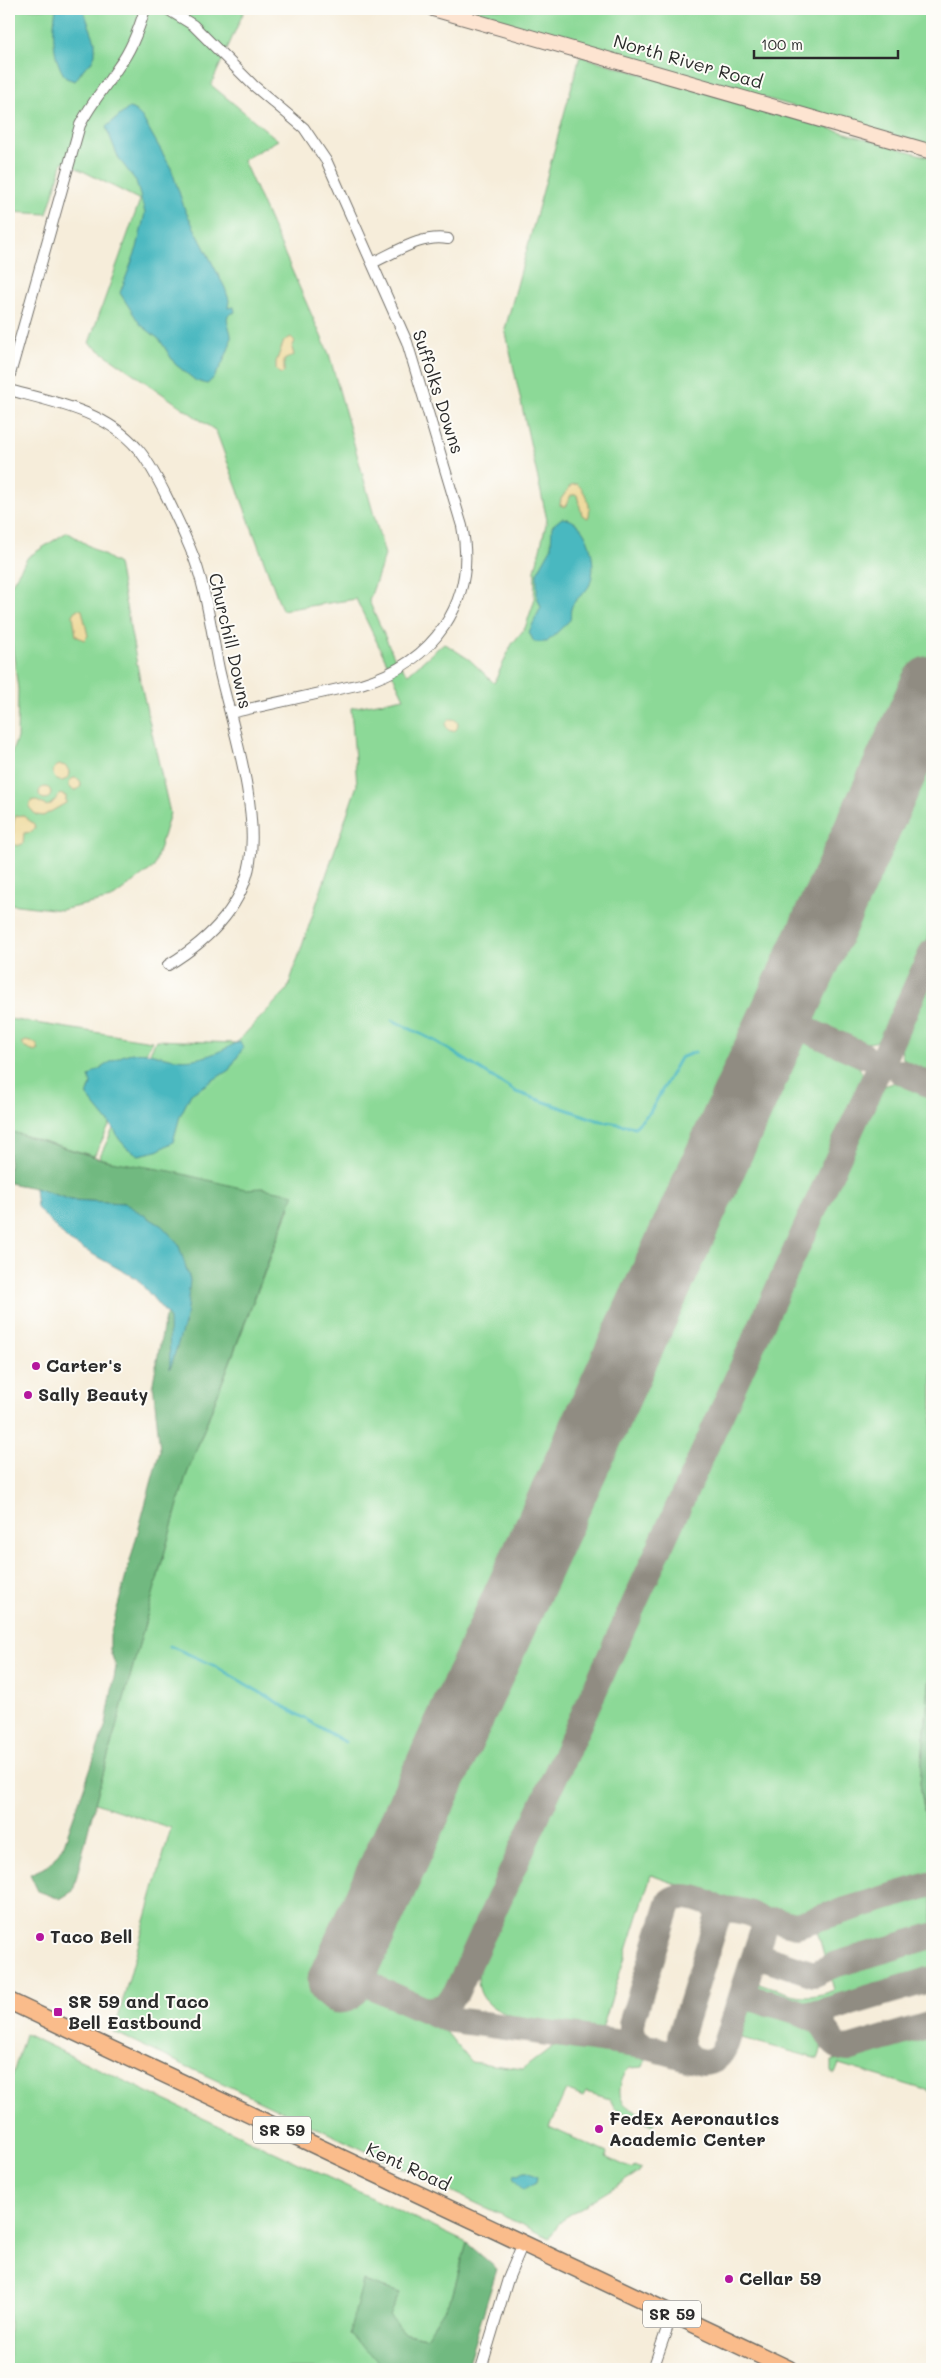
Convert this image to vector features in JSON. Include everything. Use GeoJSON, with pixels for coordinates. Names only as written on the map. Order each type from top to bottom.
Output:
{"type":"FeatureCollection","features":[{"type":"Feature","properties":{"kind":"main road","name":"Kent Road"},"geometry":{"type":"LineString","coordinates":[[9,2001],[789,2369]]}},
{"type":"Feature","properties":{"kind":"street"},"geometry":{"type":"LineString","coordinates":[[9,378],[80,125],[93,100],[120,66],[131,47],[145,9]]}},
{"type":"Feature","properties":{"kind":"street","name":"Suffolks Downs"},"geometry":{"type":"LineString","coordinates":[[167,9],[198,29],[253,85],[310,136],[327,162],[407,342],[462,526],[466,559],[460,594],[448,621],[435,640],[423,652],[398,670],[361,684],[230,713]]}},
{"type":"Feature","properties":{"kind":"street","name":"North River Road"},"geometry":{"type":"LineString","coordinates":[[433,9],[932,152]]}},
{"type":"Feature","properties":{"kind":"street"},"geometry":{"type":"LineString","coordinates":[[372,262],[434,237],[448,239]]}},
{"type":"Feature","properties":{"kind":"street","name":"Churchill Downs"},"geometry":{"type":"LineString","coordinates":[[9,390],[89,413],[120,431],[138,448],[191,549],[230,713],[250,810],[252,826],[250,863],[240,889],[222,922],[207,939],[168,965]]}},
{"type":"Feature","properties":{"kind":"street"},"geometry":{"type":"LineString","coordinates":[[481,2369],[508,2279],[523,2243]]}},
{"type":"Feature","properties":{"kind":"street"},"geometry":{"type":"LineString","coordinates":[[653,2369],[672,2314]]}},
{"type":"Feature","properties":{"kind":"green space"},"geometry":{"type":"Polygon","coordinates":[[[16,9],[245,9],[211,85],[278,140],[243,160],[329,354],[385,555],[369,601],[396,661],[408,674],[444,643],[470,660],[494,683],[512,644],[525,628],[534,602],[535,570],[547,520],[505,329],[580,56],[932,158],[932,654],[328,1975],[443,2028],[471,2062],[523,2069],[557,2043],[647,2056],[643,2067],[630,2068],[624,2075],[620,2086],[620,2096],[627,2106],[637,2112],[656,2118],[652,2126],[615,2109],[610,2099],[586,2092],[583,2097],[566,2090],[549,2127],[607,2153],[606,2157],[632,2169],[634,2166],[641,2169],[561,2220],[550,2238],[114,2032],[171,1828],[95,1803],[185,1479],[290,1207],[99,1158],[156,1040],[236,1043],[287,990],[357,785],[351,708],[404,698],[356,599],[282,610],[216,431],[89,343],[140,200],[63,161],[47,214],[9,212],[9,40],[16,9]]]}},
{"type":"Feature","properties":{"kind":"green space"},"geometry":{"type":"Polygon","coordinates":[[[454,9],[932,9],[932,146],[454,9]]]}},
{"type":"Feature","properties":{"kind":"green space"},"geometry":{"type":"Polygon","coordinates":[[[67,532],[118,564],[140,680],[170,813],[154,867],[111,899],[61,910],[9,904],[9,760],[17,738],[18,689],[9,621],[9,588],[28,557],[67,532]]]}},
{"type":"Feature","properties":{"kind":"green space"},"geometry":{"type":"Polygon","coordinates":[[[932,721],[932,930],[882,1038],[875,1042],[857,1042],[836,1035],[811,1021],[806,1009],[807,994],[932,721]]]}},
{"type":"Feature","properties":{"kind":"green space"},"geometry":{"type":"Polygon","coordinates":[[[932,972],[932,1076],[908,1064],[903,1058],[901,1050],[906,1028],[932,972]]]}},
{"type":"Feature","properties":{"kind":"green space"},"geometry":{"type":"Polygon","coordinates":[[[9,1019],[152,1041],[94,1156],[9,1131],[9,1019]]]}},
{"type":"Feature","properties":{"kind":"green space"},"geometry":{"type":"Polygon","coordinates":[[[796,1039],[804,1039],[857,1063],[863,1075],[862,1084],[450,1986],[439,1999],[432,2001],[423,2000],[385,1983],[377,1977],[369,1961],[370,1951],[784,1046],[796,1039]]]}},
{"type":"Feature","properties":{"kind":"green space"},"geometry":{"type":"Polygon","coordinates":[[[896,1082],[932,1095],[932,1653],[920,1783],[927,1830],[932,1831],[932,1878],[800,1917],[698,1892],[651,1875],[602,2029],[591,2030],[526,2019],[497,2010],[486,2001],[480,1990],[478,1976],[483,1957],[875,1098],[884,1086],[896,1082]]]}},
{"type":"Feature","properties":{"kind":"green space"},"geometry":{"type":"Polygon","coordinates":[[[9,1131],[105,1160],[170,1171],[245,1189],[262,1188],[294,1194],[185,1479],[95,1803],[73,1891],[60,1899],[38,1891],[30,1874],[48,1866],[63,1847],[106,1724],[116,1667],[110,1650],[110,1635],[160,1450],[153,1383],[165,1317],[190,1279],[124,1203],[71,1200],[35,1188],[9,1183],[9,1131]]]}},
{"type":"Feature","properties":{"kind":"green space"},"geometry":{"type":"Polygon","coordinates":[[[932,1653],[932,1831],[927,1830],[920,1783],[932,1653]]]}},
{"type":"Feature","properties":{"kind":"green space"},"geometry":{"type":"Polygon","coordinates":[[[932,1888],[932,1931],[826,1962],[815,1923],[932,1888]]]}},
{"type":"Feature","properties":{"kind":"green space"},"geometry":{"type":"Polygon","coordinates":[[[932,1940],[932,1973],[814,2008],[799,2006],[754,1989],[756,1982],[794,1995],[812,1996],[822,1994],[834,1990],[829,1971],[932,1940]]]}},
{"type":"Feature","properties":{"kind":"green space"},"geometry":{"type":"Polygon","coordinates":[[[753,2008],[816,2030],[821,2044],[818,2059],[738,2037],[747,2010],[753,2008]]]}},
{"type":"Feature","properties":{"kind":"green space"},"geometry":{"type":"Polygon","coordinates":[[[932,2030],[932,2092],[839,2064],[835,2074],[831,2072],[831,2061],[932,2030]]]}},
{"type":"Feature","properties":{"kind":"green space"},"geometry":{"type":"Polygon","coordinates":[[[25,2034],[467,2243],[452,2297],[427,2337],[404,2332],[388,2315],[400,2293],[363,2282],[386,2369],[9,2369],[9,2087],[25,2034]]]}},
{"type":"Feature","properties":{"kind":"green space"},"geometry":{"type":"Polygon","coordinates":[[[467,2243],[497,2269],[466,2369],[386,2369],[349,2334],[363,2281],[400,2293],[389,2315],[404,2332],[426,2337],[452,2297],[467,2243]]]}},
{"type":"Feature","properties":{"kind":"sand"},"geometry":{"type":"Polygon","coordinates":[[[291,337],[295,341],[292,348],[294,355],[284,360],[284,372],[281,374],[276,370],[276,362],[284,341],[291,337]]]}},
{"type":"Feature","properties":{"kind":"sand"},"geometry":{"type":"Polygon","coordinates":[[[577,484],[587,500],[590,510],[588,518],[582,515],[577,495],[571,495],[565,507],[560,505],[561,499],[571,485],[577,484]]]}},
{"type":"Feature","properties":{"kind":"sand"},"geometry":{"type":"Polygon","coordinates":[[[77,609],[82,610],[88,636],[84,640],[76,636],[73,615],[77,609]]]}},
{"type":"Feature","properties":{"kind":"sand"},"geometry":{"type":"Polygon","coordinates":[[[450,719],[454,719],[458,725],[454,731],[450,731],[446,727],[446,723],[450,719]]]}},
{"type":"Feature","properties":{"kind":"sand"},"geometry":{"type":"Polygon","coordinates":[[[58,765],[64,765],[69,770],[67,779],[58,781],[53,776],[53,770],[58,765]]]}},
{"type":"Feature","properties":{"kind":"sand"},"geometry":{"type":"Polygon","coordinates":[[[77,778],[80,779],[80,789],[73,790],[70,789],[69,782],[70,779],[77,778]]]}},
{"type":"Feature","properties":{"kind":"sand"},"geometry":{"type":"Polygon","coordinates":[[[43,787],[47,787],[51,793],[47,799],[43,799],[39,795],[39,791],[43,787]]]}},
{"type":"Feature","properties":{"kind":"sand"},"geometry":{"type":"Polygon","coordinates":[[[60,794],[66,796],[66,803],[43,816],[36,815],[29,807],[32,800],[46,806],[49,805],[60,794]]]}},
{"type":"Feature","properties":{"kind":"sand"},"geometry":{"type":"Polygon","coordinates":[[[22,815],[34,824],[35,828],[32,832],[24,833],[23,844],[16,846],[13,842],[14,821],[16,816],[22,815]]]}},
{"type":"Feature","properties":{"kind":"sand"},"geometry":{"type":"Polygon","coordinates":[[[26,1041],[36,1043],[39,1050],[35,1052],[25,1048],[22,1043],[26,1041]]]}},
{"type":"Feature","properties":{"kind":"water"},"geometry":{"type":"Polygon","coordinates":[[[56,9],[83,9],[95,41],[95,54],[91,63],[85,67],[75,81],[66,78],[58,62],[54,45],[56,9]]]}},
{"type":"Feature","properties":{"kind":"water"},"geometry":{"type":"Polygon","coordinates":[[[129,108],[135,110],[142,117],[171,168],[185,210],[225,288],[229,300],[228,308],[234,307],[235,312],[228,315],[227,318],[231,336],[228,350],[222,364],[207,384],[196,381],[175,364],[160,340],[140,324],[120,293],[137,248],[145,213],[136,181],[119,159],[106,127],[129,108]]]}},
{"type":"Feature","properties":{"kind":"water"},"geometry":{"type":"Polygon","coordinates":[[[562,518],[571,520],[585,534],[592,555],[593,565],[590,584],[586,591],[572,605],[570,620],[547,642],[534,642],[529,632],[541,607],[537,597],[537,573],[551,548],[552,526],[562,518]]]}},
{"type":"Feature","properties":{"kind":"water"},"geometry":{"type":"Polygon","coordinates":[[[240,1041],[243,1048],[229,1070],[191,1094],[180,1116],[173,1142],[157,1151],[139,1155],[127,1148],[87,1096],[91,1084],[89,1077],[107,1064],[127,1054],[146,1053],[188,1060],[215,1053],[240,1041]]]}},
{"type":"Feature","properties":{"kind":"water"},"geometry":{"type":"Polygon","coordinates":[[[35,1188],[71,1200],[124,1203],[162,1226],[178,1243],[190,1280],[186,1318],[170,1369],[169,1317],[137,1279],[69,1241],[37,1208],[35,1188]]]}},
{"type":"Feature","properties":{"kind":"water"},"geometry":{"type":"Polygon","coordinates":[[[528,2172],[537,2177],[536,2183],[523,2190],[513,2178],[514,2174],[518,2175],[528,2172]]]}},
{"type":"Feature","properties":{"kind":"waterway"},"geometry":{"type":"LineString","coordinates":[[392,1020],[437,1042],[516,1092],[597,1120],[635,1127],[650,1112],[680,1058],[695,1052]]}},
{"type":"Feature","properties":{"kind":"waterway"},"geometry":{"type":"LineString","coordinates":[[170,1646],[213,1665],[345,1742]]}},
{"type":"Feature","properties":{"kind":"taxiway"},"geometry":{"type":"LineString","coordinates":[[425,2010],[443,2007],[456,1993],[932,952]]}},
{"type":"Feature","properties":{"kind":"taxiway"},"geometry":{"type":"LineString","coordinates":[[799,979],[796,986],[794,1007],[799,1020],[809,1031]]}},
{"type":"Feature","properties":{"kind":"taxiway"},"geometry":{"type":"LineString","coordinates":[[767,1048],[785,1033],[809,1031],[863,1055]]}},
{"type":"Feature","properties":{"kind":"taxiway"},"geometry":{"type":"LineString","coordinates":[[901,1072],[932,1086]]}},
{"type":"Feature","properties":{"kind":"taxiway"},"geometry":{"type":"LineString","coordinates":[[362,1934],[359,1965],[367,1981],[378,1989],[446,2019],[644,2046],[703,2062],[718,2057],[726,2044],[765,1923],[776,1920],[796,1925],[932,1884]]}},
{"type":"Feature","properties":{"kind":"taxiway"},"geometry":{"type":"LineString","coordinates":[[644,2046],[634,2038],[631,2024],[670,1901],[681,1897],[695,1898],[714,1907],[718,1911],[718,1916]]}},
{"type":"Feature","properties":{"kind":"taxiway"},"geometry":{"type":"LineString","coordinates":[[691,2059],[683,2050],[680,2037],[718,1916],[723,1910],[744,1912],[759,1919],[762,1922],[762,1928]]}},
{"type":"Feature","properties":{"kind":"taxiway"},"geometry":{"type":"LineString","coordinates":[[752,1963],[762,1957],[814,1974],[834,1965],[932,1936]]}},
{"type":"Feature","properties":{"kind":"taxiway"},"geometry":{"type":"LineString","coordinates":[[801,2014],[817,2013],[932,1979]]}},
{"type":"Feature","properties":{"kind":"taxiway"},"geometry":{"type":"LineString","coordinates":[[744,1988],[747,1996],[750,1998],[795,2010],[818,2021],[826,2029],[833,2042],[842,2048],[848,2049],[932,2024]]}},
{"type":"Feature","properties":{"kind":"runway"},"geometry":{"type":"LineString","coordinates":[[340,1981],[932,688]]}},
{"type":"Feature","properties":{"kind":"place","name":"Carter's"},"geometry":{"type":"Point","coordinates":[36,1366]}},
{"type":"Feature","properties":{"kind":"place","name":"Sally Beauty"},"geometry":{"type":"Point","coordinates":[28,1395]}},
{"type":"Feature","properties":{"kind":"place","name":"Taco Bell"},"geometry":{"type":"Point","coordinates":[40,1937]}},
{"type":"Feature","properties":{"kind":"place","name":"SR 59 and Taco Bell Eastbound"},"geometry":{"type":"Point","coordinates":[58,2012]}},
{"type":"Feature","properties":{"kind":"place","name":"FedEx Aeronautics Academic Center"},"geometry":{"type":"Point","coordinates":[599,2129]}},
{"type":"Feature","properties":{"kind":"place","name":"Cellar 59"},"geometry":{"type":"Point","coordinates":[729,2279]}}]}
